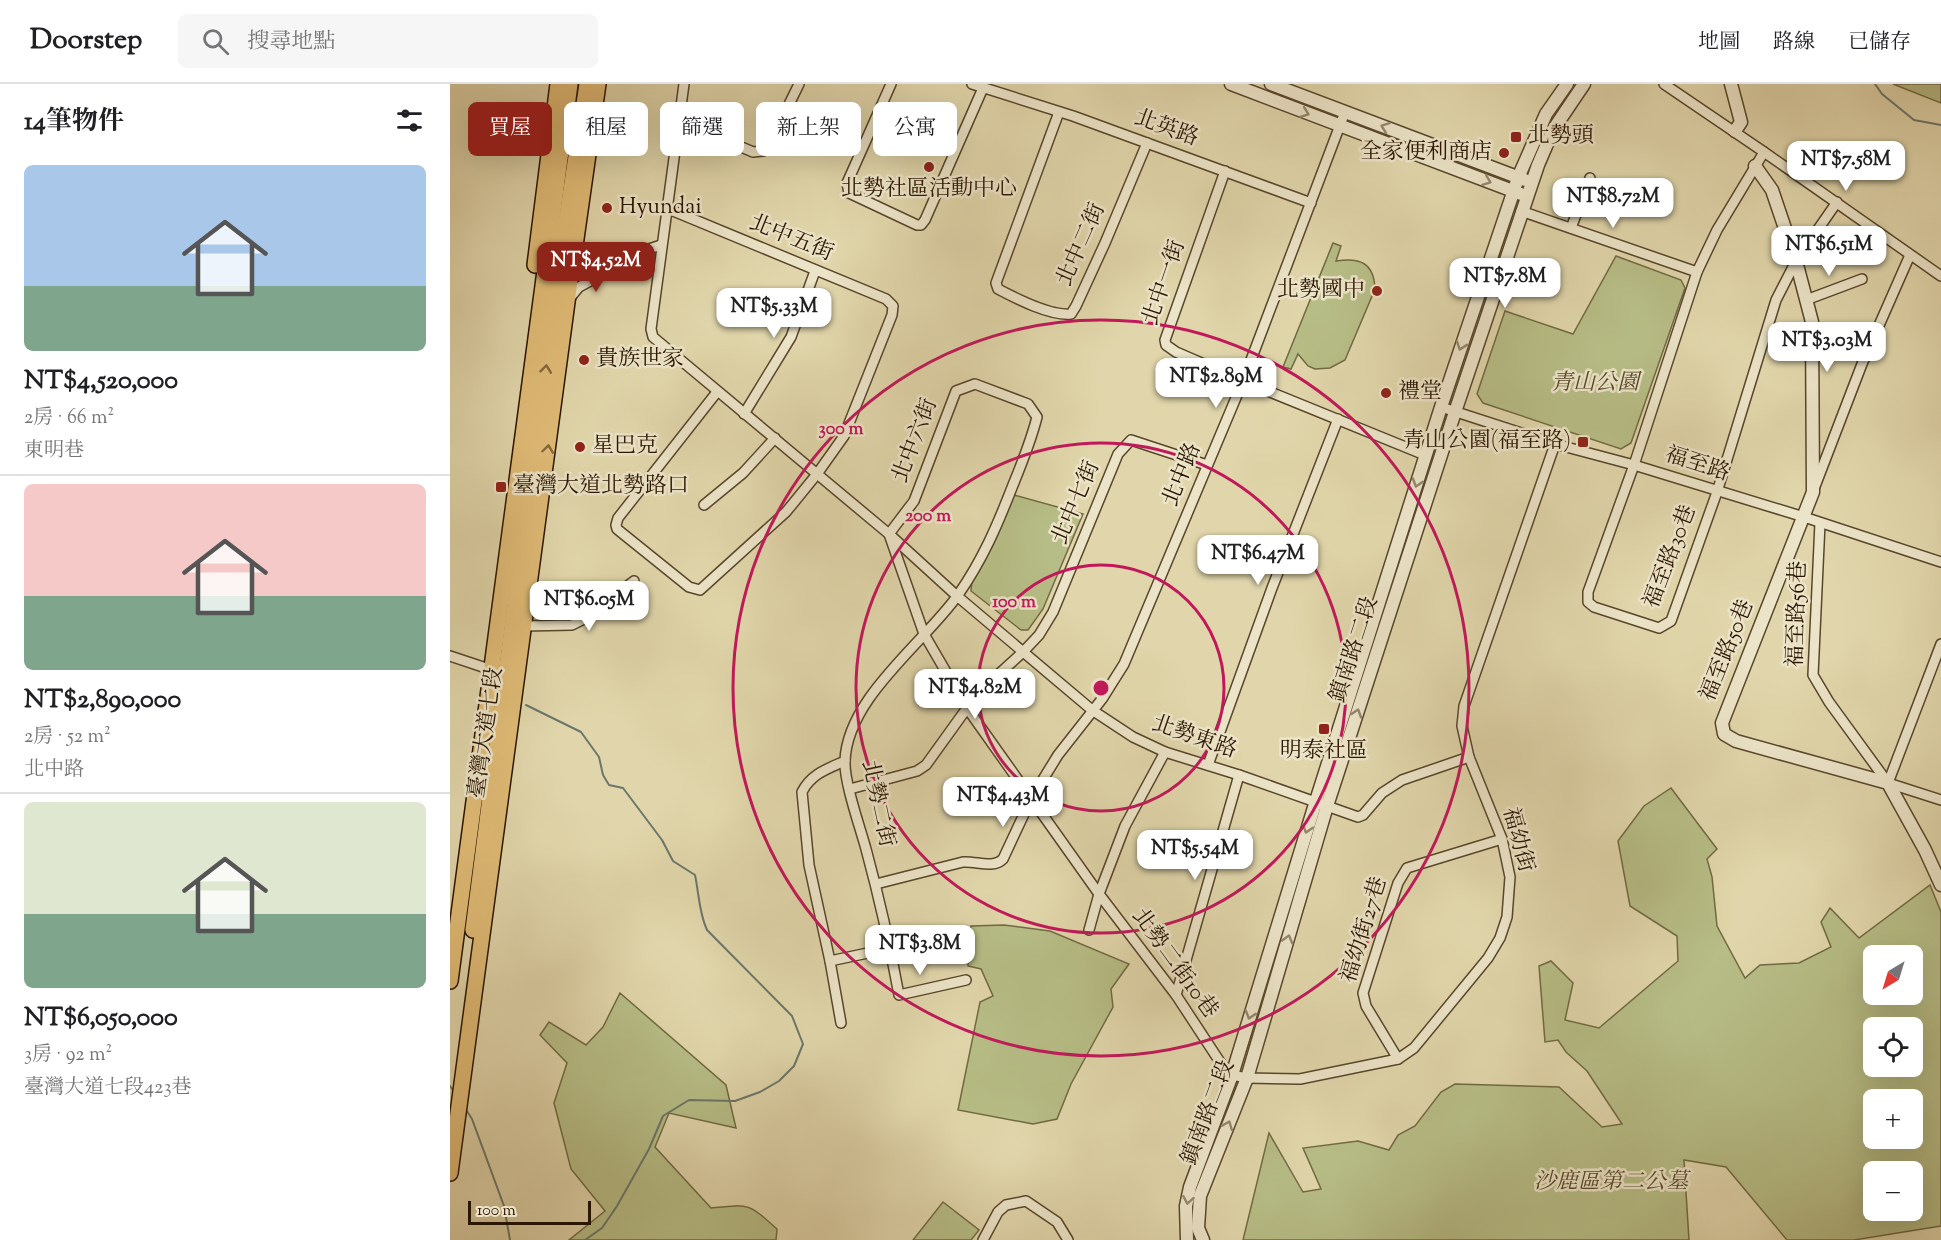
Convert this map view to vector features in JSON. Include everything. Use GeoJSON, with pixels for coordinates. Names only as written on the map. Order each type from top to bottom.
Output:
{"type":"FeatureCollection","features":[{"type":"Feature","properties":{"kind":"main road","name":"臺灣大道七段"},"geometry":{"type":"LineString","coordinates":[[450,1173],[524,626],[548,300],[558,84]]}},
{"type":"Feature","properties":{"kind":"main road","name":"臺灣大道七段"},"geometry":{"type":"LineString","coordinates":[[450,1114],[548,300],[570,84]]}},
{"type":"Feature","properties":{"kind":"main road","name":"臺灣大道七段"},"geometry":{"type":"LineString","coordinates":[[450,906],[483,667],[587,84]]}},
{"type":"Feature","properties":{"kind":"main road","name":"臺灣大道七段"},"geometry":{"type":"LineString","coordinates":[[450,981],[548,300],[598,84]]}},
{"type":"Feature","properties":{"kind":"street","name":"北勢東路"},"geometry":{"type":"LineString","coordinates":[[681,102],[684,84]]}},
{"type":"Feature","properties":{"kind":"street"},"geometry":{"type":"LineString","coordinates":[[744,148],[753,152],[763,150],[770,144],[799,84]]}},
{"type":"Feature","properties":{"kind":"street"},"geometry":{"type":"LineString","coordinates":[[891,84],[847,183],[849,193],[917,225],[921,225],[925,220],[983,88]]}},
{"type":"Feature","properties":{"kind":"street","name":"北英路"},"geometry":{"type":"LineString","coordinates":[[972,84],[1059,112],[1311,203]]}},
{"type":"Feature","properties":{"kind":"street"},"geometry":{"type":"LineString","coordinates":[[1231,84],[1527,196]]}},
{"type":"Feature","properties":{"kind":"street"},"geometry":{"type":"LineString","coordinates":[[1271,84],[1532,183]]}},
{"type":"Feature","properties":{"kind":"street","name":"鎮南路二段"},"geometry":{"type":"LineString","coordinates":[[1203,1240],[1198,1228],[1200,1196],[1246,1078],[1321,803],[1425,456],[1518,178],[1546,114],[1567,84]]}},
{"type":"Feature","properties":{"kind":"street","name":"鎮南路二段"},"geometry":{"type":"LineString","coordinates":[[1187,1240],[1186,1206],[1190,1187],[1232,1075],[1321,803],[1455,412],[1521,211],[1553,130],[1584,84]]}},
{"type":"Feature","properties":{"kind":"street"},"geometry":{"type":"LineString","coordinates":[[1664,84],[1735,131],[1941,276]]}},
{"type":"Feature","properties":{"kind":"street"},"geometry":{"type":"LineString","coordinates":[[1731,84],[1741,122],[1735,131]]}},
{"type":"Feature","properties":{"kind":"street","name":"北中二街"},"geometry":{"type":"LineString","coordinates":[[1059,112],[996,283],[998,289],[1015,298],[1052,312],[1062,315],[1071,314],[1076,306],[1147,143]]}},
{"type":"Feature","properties":{"kind":"street","name":"北中路"},"geometry":{"type":"LineString","coordinates":[[876,884],[963,862],[978,861],[992,865],[998,864],[1003,859],[1031,799],[1058,755],[1102,699],[1124,664],[1243,381],[1345,112]]}},
{"type":"Feature","properties":{"kind":"street","name":"福至路30巷"},"geometry":{"type":"LineString","coordinates":[[1764,152],[1718,230],[1697,272],[1634,465],[1588,592],[1588,602],[1594,607],[1659,628],[1671,621],[1717,492],[1776,300],[1796,261],[1837,202]]}},
{"type":"Feature","properties":{"kind":"street","name":"北勢東路"},"geometry":{"type":"LineString","coordinates":[[673,156],[651,329],[653,337],[889,534],[957,596],[1092,710],[1133,737],[1165,752],[1239,775],[1358,817],[1364,815],[1382,793],[1402,780],[1469,758]]}},
{"type":"Feature","properties":{"kind":"street"},"geometry":{"type":"LineString","coordinates":[[1755,166],[1772,190],[1796,261],[1812,322],[1813,492]]}},
{"type":"Feature","properties":{"kind":"street","name":"北中一街"},"geometry":{"type":"LineString","coordinates":[[1225,171],[1165,339],[1166,345],[1176,352],[1243,381],[1425,456]]}},
{"type":"Feature","properties":{"kind":"street"},"geometry":{"type":"LineString","coordinates":[[1570,228],[1590,178]]}},
{"type":"Feature","properties":{"kind":"street","name":"北中五街"},"geometry":{"type":"LineString","coordinates":[[666,208],[886,299],[893,306],[892,315],[844,436],[817,474]]}},
{"type":"Feature","properties":{"kind":"street"},"geometry":{"type":"LineString","coordinates":[[1521,211],[1697,272]]}},
{"type":"Feature","properties":{"kind":"street"},"geometry":{"type":"LineString","coordinates":[[548,300],[579,287],[649,249],[661,245]]}},
{"type":"Feature","properties":{"kind":"street"},"geometry":{"type":"LineString","coordinates":[[1813,492],[1866,355],[1910,255]]}},
{"type":"Feature","properties":{"kind":"street"},"geometry":{"type":"LineString","coordinates":[[744,414],[790,337],[815,271]]}},
{"type":"Feature","properties":{"kind":"street"},"geometry":{"type":"LineString","coordinates":[[1806,300],[1862,279]]}},
{"type":"Feature","properties":{"kind":"street","name":"北中六街"},"geometry":{"type":"LineString","coordinates":[[889,534],[914,501],[956,391],[975,384],[1028,404],[1037,417],[1032,437],[988,546],[957,596]]}},
{"type":"Feature","properties":{"kind":"street"},"geometry":{"type":"LineString","coordinates":[[717,392],[618,518],[617,529],[689,587],[700,590],[786,512],[817,474]]}},
{"type":"Feature","properties":{"kind":"street","name":"福至路"},"geometry":{"type":"LineString","coordinates":[[1441,407],[1555,444],[1634,465],[1804,517],[1941,562]]}},
{"type":"Feature","properties":{"kind":"street"},"geometry":{"type":"LineString","coordinates":[[1208,765],[1272,588],[1338,419]]}},
{"type":"Feature","properties":{"kind":"street"},"geometry":{"type":"LineString","coordinates":[[704,505],[743,473],[775,438]]}},
{"type":"Feature","properties":{"kind":"street","name":"北中七街"},"geometry":{"type":"LineString","coordinates":[[1023,652],[1039,635],[1053,612],[1119,454],[1126,445],[1131,440],[1207,465]]}},
{"type":"Feature","properties":{"kind":"street","name":"福幼街"},"geometry":{"type":"LineString","coordinates":[[1232,1075],[1246,1078],[1300,1079],[1398,1059],[1414,1048],[1488,957],[1500,938],[1507,917],[1510,877],[1502,839],[1469,758],[1462,726],[1464,706],[1555,444]]}},
{"type":"Feature","properties":{"kind":"street","name":"福至路50巷"},"geometry":{"type":"LineString","coordinates":[[1813,492],[1722,723],[1724,734],[1736,741],[1888,783]]}},
{"type":"Feature","properties":{"kind":"street","name":"福至路56巷"},"geometry":{"type":"LineString","coordinates":[[1820,523],[1813,675],[1829,702],[1888,783]]}},
{"type":"Feature","properties":{"kind":"street","name":"北勢二街10巷"},"geometry":{"type":"LineString","coordinates":[[889,534],[924,634],[967,708],[1099,894],[1176,995],[1222,1065],[1232,1075]]}},
{"type":"Feature","properties":{"kind":"street"},"geometry":{"type":"LineString","coordinates":[[524,626],[572,625],[584,619],[634,580]]}},
{"type":"Feature","properties":{"kind":"street","name":"北勢二街"},"geometry":{"type":"LineString","coordinates":[[957,596],[876,688],[858,714],[844,761],[876,884],[898,995],[966,980]]}},
{"type":"Feature","properties":{"kind":"street"},"geometry":{"type":"LineString","coordinates":[[1941,644],[1888,783],[1925,850],[1941,885]]}},
{"type":"Feature","properties":{"kind":"street"},"geometry":{"type":"LineString","coordinates":[[850,789],[916,771],[926,765],[967,708],[989,683],[1023,652]]}},
{"type":"Feature","properties":{"kind":"street"},"geometry":{"type":"LineString","coordinates":[[450,656],[483,667]]}},
{"type":"Feature","properties":{"kind":"street"},"geometry":{"type":"LineString","coordinates":[[1089,930],[1099,894],[1125,826],[1165,752]]}},
{"type":"Feature","properties":{"kind":"street"},"geometry":{"type":"LineString","coordinates":[[841,1023],[809,865],[802,792],[807,782],[815,775],[844,761]]}},
{"type":"Feature","properties":{"kind":"street"},"geometry":{"type":"LineString","coordinates":[[1176,995],[1239,775]]}},
{"type":"Feature","properties":{"kind":"street"},"geometry":{"type":"LineString","coordinates":[[1888,783],[1941,800]]}},
{"type":"Feature","properties":{"kind":"street","name":"福幼街27巷"},"geometry":{"type":"LineString","coordinates":[[1398,1059],[1366,1005],[1363,993],[1398,883],[1407,868],[1502,839]]}},
{"type":"Feature","properties":{"kind":"street"},"geometry":{"type":"LineString","coordinates":[[830,962],[948,936]]}},
{"type":"Feature","properties":{"kind":"street"},"geometry":{"type":"LineString","coordinates":[[983,1240],[998,1212],[1006,1205],[1026,1201],[1057,1222],[1068,1240]]}},
{"type":"Feature","properties":{"kind":"green space"},"geometry":{"type":"Polygon","coordinates":[[[1893,84],[1941,84],[1941,103],[1893,84]]]}},
{"type":"Feature","properties":{"kind":"green space"},"geometry":{"type":"Polygon","coordinates":[[[1333,243],[1341,246],[1336,261],[1352,260],[1364,264],[1372,273],[1375,289],[1345,360],[1330,368],[1315,369],[1308,366],[1298,354],[1291,369],[1283,367],[1333,243]]]}},
{"type":"Feature","properties":{"kind":"green space","name":"青山公園"},"geometry":{"type":"Polygon","coordinates":[[[1616,256],[1681,280],[1685,288],[1631,443],[1621,449],[1483,403],[1477,394],[1505,311],[1573,334],[1616,256]]]}},
{"type":"Feature","properties":{"kind":"green space"},"geometry":{"type":"Polygon","coordinates":[[[1014,495],[1083,514],[1043,609],[1028,630],[1021,630],[971,591],[972,579],[991,548],[1014,495]]]}},
{"type":"Feature","properties":{"kind":"green space","name":"沙鹿區第二公墓"},"geometry":{"type":"Polygon","coordinates":[[[1671,788],[1717,849],[1707,859],[1712,877],[1717,926],[1745,978],[1760,965],[1799,963],[1831,947],[1821,922],[1830,908],[1859,938],[1930,885],[1941,912],[1941,1226],[1854,1240],[1787,1240],[1726,1167],[1684,1160],[1689,1240],[1243,1240],[1269,1133],[1303,1192],[1321,1189],[1303,1148],[1358,1141],[1389,1150],[1398,1135],[1415,1126],[1441,1092],[1455,1084],[1559,1087],[1602,1127],[1622,1124],[1587,1071],[1566,1052],[1558,1040],[1545,1042],[1539,966],[1551,961],[1573,983],[1565,1020],[1599,1028],[1678,961],[1677,936],[1630,906],[1618,841],[1644,806],[1671,788]]]}},
{"type":"Feature","properties":{"kind":"green space"},"geometry":{"type":"Polygon","coordinates":[[[1004,925],[1050,931],[1129,964],[1111,989],[1113,1007],[1071,1084],[1057,1119],[1033,1124],[958,1110],[980,1002],[993,996],[981,969],[968,966],[971,926],[1004,925]]]}},
{"type":"Feature","properties":{"kind":"green space"},"geometry":{"type":"Polygon","coordinates":[[[620,993],[726,1085],[736,1128],[669,1113],[655,1147],[711,1208],[748,1207],[777,1229],[776,1240],[569,1240],[605,1211],[571,1169],[554,1103],[567,1063],[540,1035],[549,1022],[586,1045],[603,1027],[620,993]]]}},
{"type":"Feature","properties":{"kind":"green space"},"geometry":{"type":"Polygon","coordinates":[[[943,1202],[979,1230],[971,1240],[913,1240],[943,1202]]]}},
{"type":"Feature","properties":{"kind":"waterway"},"geometry":{"type":"LineString","coordinates":[[1875,84],[1882,94],[1914,120],[1941,125]]}},
{"type":"Feature","properties":{"kind":"waterway"},"geometry":{"type":"LineString","coordinates":[[526,705],[581,732],[599,757],[603,775],[609,785],[623,788],[662,840],[673,861],[695,875],[707,930],[792,1016],[803,1044],[794,1066],[779,1081],[760,1092],[735,1101],[689,1100],[663,1116],[649,1149],[617,1206],[602,1228],[585,1240]]}},
{"type":"Feature","properties":{"kind":"waterway"},"geometry":{"type":"LineString","coordinates":[[450,1086],[455,1093]]}},
{"type":"Feature","properties":{"kind":"waterway"},"geometry":{"type":"LineString","coordinates":[[465,1108],[472,1119],[504,1206],[510,1240]]}},
{"type":"Feature","properties":{"kind":"place","name":"北勢頭"},"geometry":{"type":"Point","coordinates":[1516,137]}},
{"type":"Feature","properties":{"kind":"place","name":"全家便利商店"},"geometry":{"type":"Point","coordinates":[1504,153]}},
{"type":"Feature","properties":{"kind":"place","name":"北勢社區活動中心"},"geometry":{"type":"Point","coordinates":[929,167]}},
{"type":"Feature","properties":{"kind":"place","name":"Hyundai"},"geometry":{"type":"Point","coordinates":[607,208]}},
{"type":"Feature","properties":{"kind":"place","name":"北勢國中"},"geometry":{"type":"Point","coordinates":[1377,291]}},
{"type":"Feature","properties":{"kind":"place","name":"貴族世家"},"geometry":{"type":"Point","coordinates":[584,360]}},
{"type":"Feature","properties":{"kind":"place","name":"禮堂"},"geometry":{"type":"Point","coordinates":[1386,393]}},
{"type":"Feature","properties":{"kind":"place","name":"青山公園(福至路)"},"geometry":{"type":"Point","coordinates":[1583,442]}},
{"type":"Feature","properties":{"kind":"place","name":"星巴克"},"geometry":{"type":"Point","coordinates":[580,447]}},
{"type":"Feature","properties":{"kind":"place","name":"臺灣大道北勢路口"},"geometry":{"type":"Point","coordinates":[501,487]}},
{"type":"Feature","properties":{"kind":"place","name":"明泰社區"},"geometry":{"type":"Point","coordinates":[1324,729]}}]}
